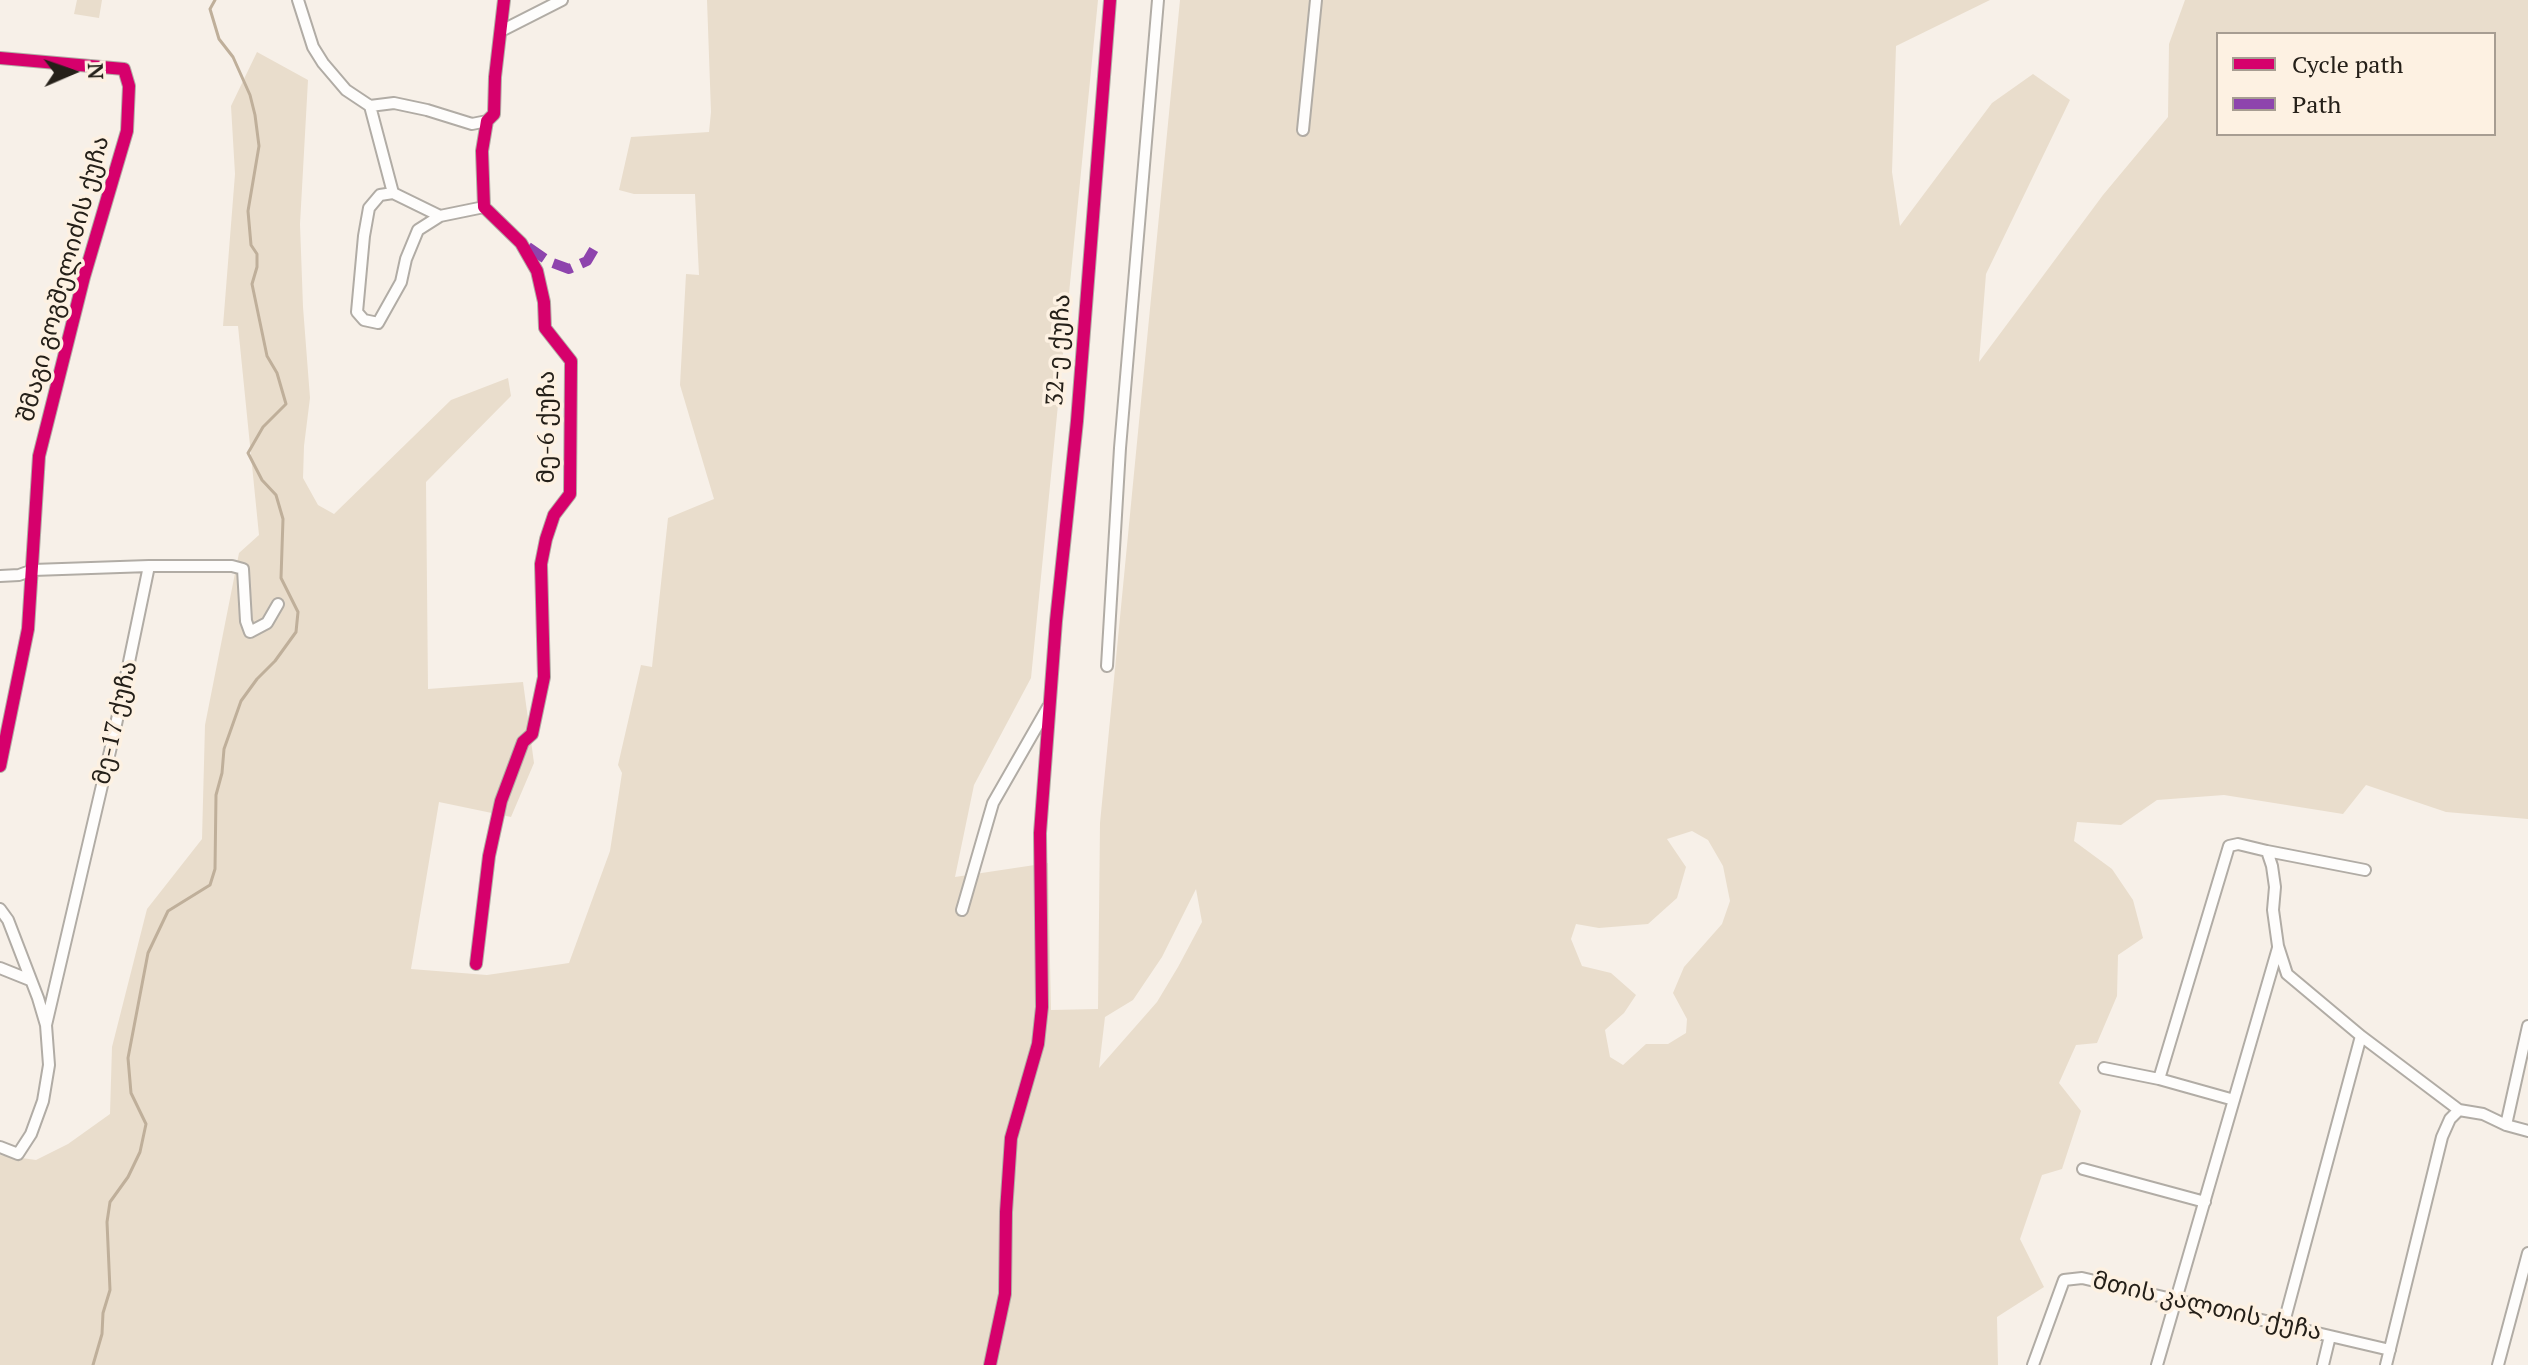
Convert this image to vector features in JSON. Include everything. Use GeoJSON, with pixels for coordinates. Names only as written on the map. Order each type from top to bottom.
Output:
{"type":"FeatureCollection","features":[{"type":"Feature","properties":{"kind":"street"},"geometry":{"type":"LineString","coordinates":[[298,0],[313,47],[346,90],[370,106],[394,103],[472,124],[487,121],[494,114],[504,0]]}},
{"type":"Feature","properties":{"kind":"street"},"geometry":{"type":"LineString","coordinates":[[501,31],[562,0]]}},
{"type":"Feature","properties":{"kind":"street","name":"32-ე ქუჩა"},"geometry":{"type":"LineString","coordinates":[[990,1365],[1005,1294],[1011,1138],[1038,1044],[1042,1007],[1040,833],[1110,0]]}},
{"type":"Feature","properties":{"kind":"street"},"geometry":{"type":"LineString","coordinates":[[1107,666],[1120,448],[1158,0]]}},
{"type":"Feature","properties":{"kind":"street"},"geometry":{"type":"LineString","coordinates":[[1303,130],[1316,0]]}},
{"type":"Feature","properties":{"kind":"street","name":"შმაგი გოგშელიძის ქუჩა"},"geometry":{"type":"LineString","coordinates":[[0,58],[124,69],[129,86],[127,131],[84,277],[39,456],[28,629],[0,766]]}},
{"type":"Feature","properties":{"kind":"street"},"geometry":{"type":"LineString","coordinates":[[370,106],[393,193]]}},
{"type":"Feature","properties":{"kind":"street"},"geometry":{"type":"LineString","coordinates":[[440,216],[393,193],[380,195],[369,208],[357,312],[364,320],[378,323],[401,282],[418,230],[440,216],[484,207],[482,151],[487,121]]}},
{"type":"Feature","properties":{"kind":"street","name":"მე-6 ქუჩა"},"geometry":{"type":"LineString","coordinates":[[476,964],[489,856],[501,801],[523,742],[532,734],[545,671],[541,564],[554,515],[570,494],[571,405],[571,361],[545,328],[544,302],[537,271],[521,243],[484,207]]}},
{"type":"Feature","properties":{"kind":"street","name":"მე-17 ქუჩა"},"geometry":{"type":"LineString","coordinates":[[46,1025],[118,719],[149,566]]}},
{"type":"Feature","properties":{"kind":"street"},"geometry":{"type":"LineString","coordinates":[[0,576],[19,575],[33,570],[232,566],[243,569],[246,621],[250,632],[267,623],[278,604]]}},
{"type":"Feature","properties":{"kind":"street"},"geometry":{"type":"LineString","coordinates":[[962,910],[993,803],[1051,702]]}},
{"type":"Feature","properties":{"kind":"street"},"geometry":{"type":"LineString","coordinates":[[2159,1079],[2229,846],[2238,844],[2365,870]]}},
{"type":"Feature","properties":{"kind":"street"},"geometry":{"type":"LineString","coordinates":[[2267,851],[2275,887],[2273,910],[2278,946],[2287,974],[2361,1036],[2459,1110],[2483,1114],[2528,1131]]}},
{"type":"Feature","properties":{"kind":"street"},"geometry":{"type":"LineString","coordinates":[[0,909],[8,920],[46,1025],[49,1065],[43,1101],[31,1134],[18,1154],[0,1147]]}},
{"type":"Feature","properties":{"kind":"street"},"geometry":{"type":"LineString","coordinates":[[2157,1365],[2278,946]]}},
{"type":"Feature","properties":{"kind":"street"},"geometry":{"type":"LineString","coordinates":[[0,968],[30,980]]}},
{"type":"Feature","properties":{"kind":"street"},"geometry":{"type":"LineString","coordinates":[[2506,1125],[2528,1026]]}},
{"type":"Feature","properties":{"kind":"street"},"geometry":{"type":"LineString","coordinates":[[2283,1326],[2361,1036]]}},
{"type":"Feature","properties":{"kind":"street"},"geometry":{"type":"LineString","coordinates":[[2104,1068],[2159,1079],[2234,1100]]}},
{"type":"Feature","properties":{"kind":"street"},"geometry":{"type":"LineString","coordinates":[[2386,1365],[2442,1137],[2450,1119],[2459,1110]]}},
{"type":"Feature","properties":{"kind":"street"},"geometry":{"type":"LineString","coordinates":[[2083,1169],[2205,1202]]}},
{"type":"Feature","properties":{"kind":"street"},"geometry":{"type":"LineString","coordinates":[[2498,1365],[2528,1253]]}},
{"type":"Feature","properties":{"kind":"street","name":"მთის კალთის ქუჩა"},"geometry":{"type":"LineString","coordinates":[[2033,1365],[2064,1280],[2082,1278],[2390,1350]]}},
{"type":"Feature","properties":{"kind":"street"},"geometry":{"type":"LineString","coordinates":[[2323,1365],[2330,1336]]}},
{"type":"Feature","properties":{"kind":"shaded area"},"geometry":{"type":"Polygon","coordinates":[[[77,0],[102,0],[99,18],[74,14],[77,0]]]}},
{"type":"Feature","properties":{"kind":"shaded area"},"geometry":{"type":"Polygon","coordinates":[[[707,0],[1098,0],[1031,678],[974,785],[955,877],[1048,863],[1051,1010],[1098,1009],[1100,823],[1180,0],[1990,0],[1896,46],[1892,172],[1900,226],[1992,103],[2033,74],[2070,100],[1986,274],[1979,362],[2103,195],[2168,117],[2169,44],[2185,0],[2528,0],[2528,819],[2446,812],[2366,785],[2343,814],[2224,795],[2157,800],[2121,825],[2077,822],[2074,841],[2112,869],[2133,900],[2143,938],[2118,955],[2117,996],[2097,1043],[2076,1045],[2059,1083],[2081,1111],[2062,1169],[2042,1175],[2020,1239],[2044,1287],[1997,1317],[1998,1365],[0,1365],[0,1155],[36,1160],[68,1144],[110,1114],[112,1047],[147,909],[202,839],[205,725],[239,553],[259,535],[238,326],[223,326],[235,174],[231,106],[257,52],[308,80],[300,224],[310,398],[303,478],[318,505],[334,514],[451,400],[508,378],[511,396],[426,482],[428,689],[523,682],[534,763],[511,817],[439,802],[411,969],[487,975],[569,963],[610,851],[622,773],[618,765],[641,665],[652,667],[668,518],[714,499],[680,385],[686,274],[699,275],[695,194],[634,194],[619,190],[631,137],[709,132],[707,0]],[[1692,831],[1667,839],[1686,867],[1677,898],[1648,924],[1599,928],[1576,924],[1571,939],[1582,966],[1611,973],[1636,995],[1624,1013],[1605,1030],[1610,1057],[1623,1065],[1646,1044],[1668,1044],[1686,1033],[1687,1019],[1673,993],[1684,967],[1722,924],[1730,901],[1723,866],[1708,840],[1692,831]],[[1196,889],[1162,957],[1133,1000],[1105,1017],[1099,1068],[1157,1002],[1178,967],[1202,922],[1196,889]]]}},
{"type":"Feature","properties":{"kind":"waterway"},"geometry":{"type":"LineString","coordinates":[[93,1365],[110,1290],[107,1222],[110,1202],[128,1177],[140,1152],[146,1124],[131,1093],[128,1058],[148,953],[168,911],[210,885],[215,869],[216,795],[224,749],[241,701],[296,632],[298,612],[281,578],[283,519],[276,495],[262,480],[248,453],[263,427],[286,404],[277,373],[267,356],[252,284],[257,254],[251,245],[248,211],[259,146],[255,115],[250,95],[233,57],[219,39],[210,9],[215,0]]}},
{"type":"Feature","properties":{"kind":"marked path"},"geometry":{"type":"LineString","coordinates":[[528,247],[550,262],[569,269],[587,261],[594,249]]}},
{"type":"Feature","properties":{"kind":"cycle path"},"geometry":{"type":"LineString","coordinates":[[476,964],[489,856],[501,801],[523,742],[532,734],[544,677],[541,564],[554,515],[570,494],[571,361],[545,328],[544,302],[537,271],[521,243],[484,207],[482,151],[487,121],[494,114],[504,0]]}},
{"type":"Feature","properties":{"kind":"cycle path"},"geometry":{"type":"LineString","coordinates":[[990,1365],[1005,1294],[1011,1138],[1038,1044],[1042,1007],[1040,833],[1110,0]]}},
{"type":"Feature","properties":{"kind":"cycle path"},"geometry":{"type":"LineString","coordinates":[[0,58],[124,69],[129,86],[127,131],[84,277],[39,456],[28,629],[0,766]]}}]}
